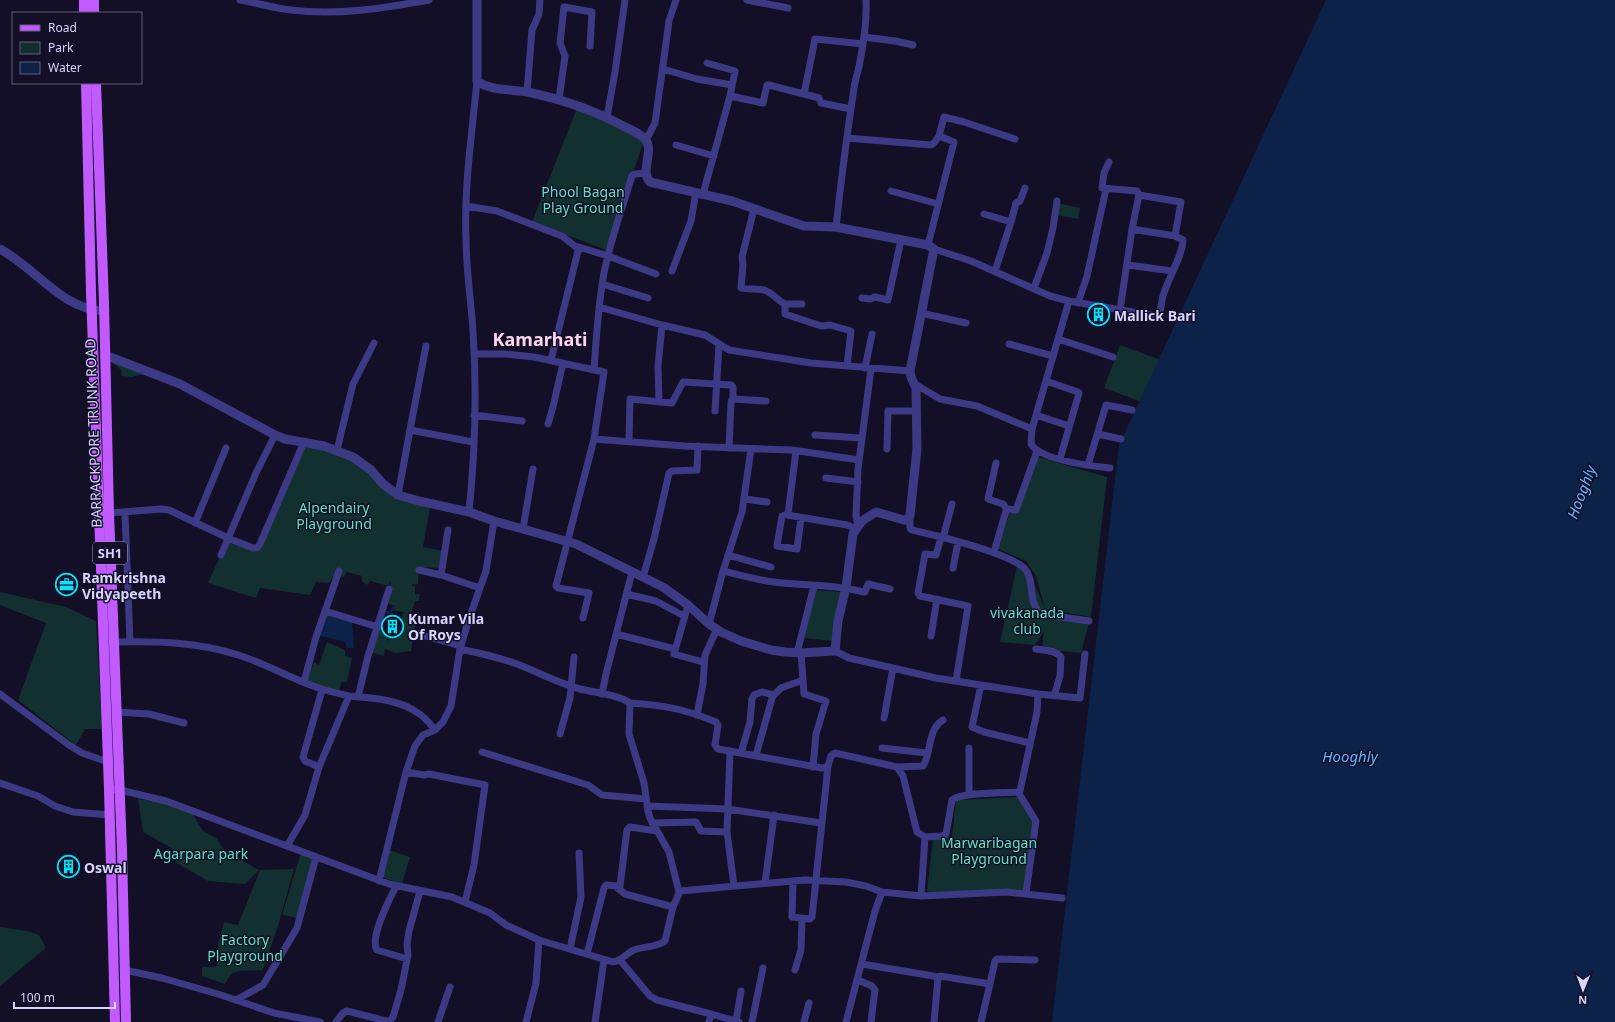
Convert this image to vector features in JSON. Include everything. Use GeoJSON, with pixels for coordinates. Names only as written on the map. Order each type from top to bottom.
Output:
{"type":"FeatureCollection","features":[{"type":"Feature","properties":{"kind":"main road"},"geometry":{"type":"LineString","coordinates":[[84,0],[84,12]]}},
{"type":"Feature","properties":{"kind":"main road"},"geometry":{"type":"LineString","coordinates":[[94,0],[94,12]]}},
{"type":"Feature","properties":{"kind":"main road","name":"BARRACKPORE TRUNK ROAD"},"geometry":{"type":"LineString","coordinates":[[86,84],[92,310],[107,592],[114,642],[117,712],[126,1022]]}},
{"type":"Feature","properties":{"kind":"main road","name":"BARRACKPORE TRUNK ROAD"},"geometry":{"type":"LineString","coordinates":[[96,84],[109,513],[107,592],[108,762],[115,1022]]}},
{"type":"Feature","properties":{"kind":"street"},"geometry":{"type":"LineString","coordinates":[[240,0],[292,10],[327,12],[376,9],[429,0]]}},
{"type":"Feature","properties":{"kind":"street"},"geometry":{"type":"LineString","coordinates":[[470,512],[473,476],[474,354],[466,251],[466,206],[477,81],[477,0]]}},
{"type":"Feature","properties":{"kind":"street"},"geometry":{"type":"LineString","coordinates":[[527,92],[532,30],[539,14],[540,0]]}},
{"type":"Feature","properties":{"kind":"street"},"geometry":{"type":"LineString","coordinates":[[606,117],[615,72],[625,0]]}},
{"type":"Feature","properties":{"kind":"street"},"geometry":{"type":"LineString","coordinates":[[676,0],[669,21],[655,122],[646,140],[648,148],[646,173],[647,180],[650,182],[732,201],[804,226],[836,227],[931,247],[995,271],[1050,296],[1078,303],[1158,316],[1160,313],[1162,297],[1183,242],[1181,238],[1175,236],[1132,229]]}},
{"type":"Feature","properties":{"kind":"street"},"geometry":{"type":"LineString","coordinates":[[748,0],[788,8]]}},
{"type":"Feature","properties":{"kind":"street"},"geometry":{"type":"LineString","coordinates":[[836,227],[851,109],[863,41],[866,0]]}},
{"type":"Feature","properties":{"kind":"street"},"geometry":{"type":"LineString","coordinates":[[559,99],[565,56],[560,43],[564,7],[592,12],[590,46]]}},
{"type":"Feature","properties":{"kind":"street"},"geometry":{"type":"LineString","coordinates":[[804,94],[815,39],[895,41],[913,45]]}},
{"type":"Feature","properties":{"kind":"street"},"geometry":{"type":"LineString","coordinates":[[672,271],[714,156],[732,85],[734,70],[707,63]]}},
{"type":"Feature","properties":{"kind":"street"},"geometry":{"type":"LineString","coordinates":[[663,69],[698,79],[732,85]]}},
{"type":"Feature","properties":{"kind":"street"},"geometry":{"type":"LineString","coordinates":[[477,81],[488,86],[527,92],[573,103],[606,117],[646,140]]}},
{"type":"Feature","properties":{"kind":"street"},"geometry":{"type":"LineString","coordinates":[[730,96],[763,103],[768,85],[819,98],[821,103],[851,109]]}},
{"type":"Feature","properties":{"kind":"street"},"geometry":{"type":"LineString","coordinates":[[847,138],[932,145],[939,136],[944,118],[946,117],[1015,139]]}},
{"type":"Feature","properties":{"kind":"street"},"geometry":{"type":"LineString","coordinates":[[939,136],[954,142],[938,204],[910,377],[915,384],[940,399],[977,406],[1032,429]]}},
{"type":"Feature","properties":{"kind":"street"},"geometry":{"type":"LineString","coordinates":[[676,145],[714,156]]}},
{"type":"Feature","properties":{"kind":"street"},"geometry":{"type":"LineString","coordinates":[[1109,162],[1104,173],[1102,186],[1106,189],[1137,191],[1139,195],[1181,202],[1175,236]]}},
{"type":"Feature","properties":{"kind":"street"},"geometry":{"type":"LineString","coordinates":[[594,370],[599,307],[608,256],[632,176],[635,174],[646,173]]}},
{"type":"Feature","properties":{"kind":"street"},"geometry":{"type":"LineString","coordinates":[[995,271],[1016,203],[1020,202],[1024,188]]}},
{"type":"Feature","properties":{"kind":"street"},"geometry":{"type":"LineString","coordinates":[[1078,303],[1087,276],[1106,189]]}},
{"type":"Feature","properties":{"kind":"street"},"geometry":{"type":"LineString","coordinates":[[891,191],[938,204]]}},
{"type":"Feature","properties":{"kind":"street"},"geometry":{"type":"LineString","coordinates":[[1120,310],[1128,265],[1132,229],[1139,195]]}},
{"type":"Feature","properties":{"kind":"street"},"geometry":{"type":"LineString","coordinates":[[1034,288],[1047,253],[1057,201]]}},
{"type":"Feature","properties":{"kind":"street"},"geometry":{"type":"LineString","coordinates":[[466,206],[497,211],[562,236],[576,247],[582,247],[656,274]]}},
{"type":"Feature","properties":{"kind":"street"},"geometry":{"type":"LineString","coordinates":[[754,209],[742,257],[743,264],[740,287],[742,289],[765,291],[777,297],[779,301],[785,304],[802,304]]}},
{"type":"Feature","properties":{"kind":"street"},"geometry":{"type":"LineString","coordinates":[[984,214],[1011,222]]}},
{"type":"Feature","properties":{"kind":"street"},"geometry":{"type":"LineString","coordinates":[[862,298],[870,299],[875,297],[888,300],[901,240]]}},
{"type":"Feature","properties":{"kind":"street"},"geometry":{"type":"LineString","coordinates":[[551,360],[579,247]]}},
{"type":"Feature","properties":{"kind":"street"},"geometry":{"type":"LineString","coordinates":[[0,249],[26,266],[67,300],[92,310],[104,311]]}},
{"type":"Feature","properties":{"kind":"street"},"geometry":{"type":"LineString","coordinates":[[1128,265],[1172,271]]}},
{"type":"Feature","properties":{"kind":"street"},"geometry":{"type":"LineString","coordinates":[[602,284],[648,298]]}},
{"type":"Feature","properties":{"kind":"street"},"geometry":{"type":"LineString","coordinates":[[1069,301],[1032,429],[1031,444],[1037,451],[1060,459],[1110,468]]}},
{"type":"Feature","properties":{"kind":"street"},"geometry":{"type":"LineString","coordinates":[[785,304],[785,314],[821,326],[830,325],[851,331],[847,366]]}},
{"type":"Feature","properties":{"kind":"street"},"geometry":{"type":"LineString","coordinates":[[599,307],[662,325],[704,334],[728,350],[742,353],[811,363],[910,371]]}},
{"type":"Feature","properties":{"kind":"street"},"geometry":{"type":"LineString","coordinates":[[921,313],[966,323]]}},
{"type":"Feature","properties":{"kind":"street"},"geometry":{"type":"LineString","coordinates":[[659,402],[658,366],[662,325]]}},
{"type":"Feature","properties":{"kind":"street"},"geometry":{"type":"LineString","coordinates":[[857,528],[858,460],[872,334]]}},
{"type":"Feature","properties":{"kind":"street"},"geometry":{"type":"LineString","coordinates":[[1058,339],[1113,357]]}},
{"type":"Feature","properties":{"kind":"street"},"geometry":{"type":"LineString","coordinates":[[337,450],[353,384],[374,343]]}},
{"type":"Feature","properties":{"kind":"street"},"geometry":{"type":"LineString","coordinates":[[715,411],[719,344]]}},
{"type":"Feature","properties":{"kind":"street"},"geometry":{"type":"LineString","coordinates":[[1009,344],[1053,356]]}},
{"type":"Feature","properties":{"kind":"street"},"geometry":{"type":"LineString","coordinates":[[398,495],[426,346]]}},
{"type":"Feature","properties":{"kind":"street"},"geometry":{"type":"LineString","coordinates":[[474,354],[505,354],[551,360],[603,371],[604,373],[594,439],[569,542],[556,587],[589,593],[583,618]]}},
{"type":"Feature","properties":{"kind":"street"},"geometry":{"type":"LineString","coordinates":[[105,355],[180,384],[275,435],[285,439],[337,450],[360,461],[371,470],[383,484],[398,495],[470,512],[494,521],[569,542],[586,549],[663,587],[688,605],[709,624],[736,638],[756,646],[771,650],[799,653],[835,651],[849,658],[956,681],[1038,694],[1080,698],[1085,654]]}},
{"type":"Feature","properties":{"kind":"street"},"geometry":{"type":"LineString","coordinates":[[548,424],[563,363]]}},
{"type":"Feature","properties":{"kind":"street"},"geometry":{"type":"LineString","coordinates":[[1046,381],[1079,393],[1060,459]]}},
{"type":"Feature","properties":{"kind":"street"},"geometry":{"type":"LineString","coordinates":[[629,441],[630,399],[667,403],[673,401],[683,382],[717,384],[733,386],[729,448]]}},
{"type":"Feature","properties":{"kind":"street"},"geometry":{"type":"LineString","coordinates":[[915,384],[917,449],[910,528],[912,530],[994,552],[1025,569],[1038,611],[1048,615],[1089,621]]}},
{"type":"Feature","properties":{"kind":"street"},"geometry":{"type":"LineString","coordinates":[[732,399],[766,401]]}},
{"type":"Feature","properties":{"kind":"street"},"geometry":{"type":"LineString","coordinates":[[1088,465],[1107,405],[1132,410]]}},
{"type":"Feature","properties":{"kind":"street"},"geometry":{"type":"LineString","coordinates":[[887,449],[888,411],[916,411]]}},
{"type":"Feature","properties":{"kind":"street"},"geometry":{"type":"LineString","coordinates":[[474,415],[522,421]]}},
{"type":"Feature","properties":{"kind":"street"},"geometry":{"type":"LineString","coordinates":[[1036,415],[1069,426]]}},
{"type":"Feature","properties":{"kind":"street"},"geometry":{"type":"LineString","coordinates":[[410,430],[473,442]]}},
{"type":"Feature","properties":{"kind":"street"},"geometry":{"type":"LineString","coordinates":[[1098,434],[1121,439]]}},
{"type":"Feature","properties":{"kind":"street"},"geometry":{"type":"LineString","coordinates":[[221,555],[256,473],[275,435]]}},
{"type":"Feature","properties":{"kind":"street"},"geometry":{"type":"LineString","coordinates":[[815,435],[861,438]]}},
{"type":"Feature","properties":{"kind":"street"},"geometry":{"type":"LineString","coordinates":[[594,439],[796,451],[858,460]]}},
{"type":"Feature","properties":{"kind":"street"},"geometry":{"type":"LineString","coordinates":[[109,513],[166,510],[253,548],[258,546],[304,442]]}},
{"type":"Feature","properties":{"kind":"street"},"geometry":{"type":"LineString","coordinates":[[643,577],[654,539],[669,473],[672,471],[697,470],[698,446]]}},
{"type":"Feature","properties":{"kind":"street"},"geometry":{"type":"LineString","coordinates":[[195,523],[226,448]]}},
{"type":"Feature","properties":{"kind":"street"},"geometry":{"type":"LineString","coordinates":[[709,624],[723,570],[742,512],[751,449]]}},
{"type":"Feature","properties":{"kind":"street"},"geometry":{"type":"LineString","coordinates":[[787,515],[796,451]]}},
{"type":"Feature","properties":{"kind":"street"},"geometry":{"type":"LineString","coordinates":[[996,463],[988,499],[1003,504],[1007,509],[1016,510],[1037,451]]}},
{"type":"Feature","properties":{"kind":"street"},"geometry":{"type":"LineString","coordinates":[[523,529],[533,469]]}},
{"type":"Feature","properties":{"kind":"street"},"geometry":{"type":"LineString","coordinates":[[826,478],[858,482]]}},
{"type":"Feature","properties":{"kind":"street"},"geometry":{"type":"LineString","coordinates":[[744,499],[767,502]]}},
{"type":"Feature","properties":{"kind":"street"},"geometry":{"type":"LineString","coordinates":[[952,504],[936,555],[925,554],[918,593],[920,596],[966,605],[968,607],[956,681]]}},
{"type":"Feature","properties":{"kind":"street"},"geometry":{"type":"LineString","coordinates":[[994,552],[999,531],[1007,509]]}},
{"type":"Feature","properties":{"kind":"street"},"geometry":{"type":"LineString","coordinates":[[835,651],[838,621],[846,587],[852,539],[857,528],[862,521],[876,512],[904,520],[910,517]]}},
{"type":"Feature","properties":{"kind":"street"},"geometry":{"type":"LineString","coordinates":[[125,513],[130,642]]}},
{"type":"Feature","properties":{"kind":"street"},"geometry":{"type":"LineString","coordinates":[[801,518],[797,549],[777,546],[782,516],[787,515],[857,528]]}},
{"type":"Feature","properties":{"kind":"street"},"geometry":{"type":"LineString","coordinates":[[379,881],[406,772],[415,746],[423,735],[435,730],[443,722],[451,706],[460,648],[486,571],[494,521]]}},
{"type":"Feature","properties":{"kind":"street"},"geometry":{"type":"LineString","coordinates":[[441,575],[448,530]]}},
{"type":"Feature","properties":{"kind":"street"},"geometry":{"type":"LineString","coordinates":[[953,568],[958,542]]}},
{"type":"Feature","properties":{"kind":"street"},"geometry":{"type":"LineString","coordinates":[[728,555],[771,567]]}},
{"type":"Feature","properties":{"kind":"street"},"geometry":{"type":"LineString","coordinates":[[419,570],[441,575],[480,588]]}},
{"type":"Feature","properties":{"kind":"street"},"geometry":{"type":"LineString","coordinates":[[723,570],[773,582],[846,587],[865,592],[868,584],[890,589]]}},
{"type":"Feature","properties":{"kind":"street"},"geometry":{"type":"LineString","coordinates":[[304,682],[316,636],[339,571]]}},
{"type":"Feature","properties":{"kind":"street"},"geometry":{"type":"LineString","coordinates":[[602,694],[632,572]]}},
{"type":"Feature","properties":{"kind":"street"},"geometry":{"type":"LineString","coordinates":[[813,767],[816,734],[826,700],[804,694],[799,653],[814,586]]}},
{"type":"Feature","properties":{"kind":"street"},"geometry":{"type":"LineString","coordinates":[[358,697],[368,656],[389,589]]}},
{"type":"Feature","properties":{"kind":"street"},"geometry":{"type":"LineString","coordinates":[[626,594],[656,601],[684,616]]}},
{"type":"Feature","properties":{"kind":"street"},"geometry":{"type":"LineString","coordinates":[[931,636],[937,599]]}},
{"type":"Feature","properties":{"kind":"street"},"geometry":{"type":"LineString","coordinates":[[688,605],[674,655],[703,662]]}},
{"type":"Feature","properties":{"kind":"street"},"geometry":{"type":"LineString","coordinates":[[325,611],[378,627]]}},
{"type":"Feature","properties":{"kind":"street"},"geometry":{"type":"LineString","coordinates":[[697,714],[703,684],[703,662],[708,646],[717,629]]}},
{"type":"Feature","properties":{"kind":"street"},"geometry":{"type":"LineString","coordinates":[[418,634],[460,648],[497,657],[571,686],[630,703],[660,705],[697,714],[717,723],[715,746],[718,749],[813,767],[822,768],[828,766]]}},
{"type":"Feature","properties":{"kind":"street"},"geometry":{"type":"LineString","coordinates":[[616,634],[675,649]]}},
{"type":"Feature","properties":{"kind":"street"},"geometry":{"type":"LineString","coordinates":[[114,642],[186,644],[238,655],[322,690],[349,696],[392,702],[410,708],[425,718],[435,730]]}},
{"type":"Feature","properties":{"kind":"street"},"geometry":{"type":"LineString","coordinates":[[1036,649],[1053,652],[1059,654],[1061,657],[1060,673],[1054,696]]}},
{"type":"Feature","properties":{"kind":"street"},"geometry":{"type":"LineString","coordinates":[[560,734],[568,706],[574,657]]}},
{"type":"Feature","properties":{"kind":"street"},"geometry":{"type":"LineString","coordinates":[[884,718],[893,668]]}},
{"type":"Feature","properties":{"kind":"street"},"geometry":{"type":"LineString","coordinates":[[756,755],[773,695],[781,688],[803,680]]}},
{"type":"Feature","properties":{"kind":"street"},"geometry":{"type":"LineString","coordinates":[[981,685],[972,727],[984,732],[1030,743]]}},
{"type":"Feature","properties":{"kind":"street"},"geometry":{"type":"LineString","coordinates":[[319,767],[305,761],[303,757],[322,690]]}},
{"type":"Feature","properties":{"kind":"street"},"geometry":{"type":"LineString","coordinates":[[741,753],[750,722],[753,697],[762,692],[773,695]]}},
{"type":"Feature","properties":{"kind":"street"},"geometry":{"type":"LineString","coordinates":[[0,694],[69,745],[82,753],[108,762]]}},
{"type":"Feature","properties":{"kind":"street"},"geometry":{"type":"LineString","coordinates":[[1018,792],[1020,790],[1037,712],[1038,694]]}},
{"type":"Feature","properties":{"kind":"street"},"geometry":{"type":"LineString","coordinates":[[287,846],[305,815],[319,767],[349,696]]}},
{"type":"Feature","properties":{"kind":"street"},"geometry":{"type":"LineString","coordinates":[[109,789],[120,790],[166,801],[379,881],[396,886],[452,897],[490,913],[506,925],[539,940],[612,962],[620,960],[634,950],[660,945],[664,941],[673,907],[679,892],[671,859],[652,823],[646,802],[643,777],[628,734],[630,703]]}},
{"type":"Feature","properties":{"kind":"street"},"geometry":{"type":"LineString","coordinates":[[117,712],[149,714],[184,723]]}},
{"type":"Feature","properties":{"kind":"street"},"geometry":{"type":"LineString","coordinates":[[793,881],[792,916],[793,918],[808,919],[812,917],[821,823],[828,766],[831,756],[835,753],[897,767],[923,766],[933,734],[937,726],[943,720]]}},
{"type":"Feature","properties":{"kind":"street"},"geometry":{"type":"LineString","coordinates":[[882,748],[927,753]]}},
{"type":"Feature","properties":{"kind":"street"},"geometry":{"type":"LineString","coordinates":[[969,748],[969,795]]}},
{"type":"Feature","properties":{"kind":"street"},"geometry":{"type":"LineString","coordinates":[[730,751],[727,832],[734,886]]}},
{"type":"Feature","properties":{"kind":"street"},"geometry":{"type":"LineString","coordinates":[[482,752],[588,785],[602,795],[646,802],[728,809],[821,823]]}},
{"type":"Feature","properties":{"kind":"street"},"geometry":{"type":"LineString","coordinates":[[897,767],[903,776],[917,832],[925,837],[942,836],[946,834],[952,800],[955,797],[1018,792]]}},
{"type":"Feature","properties":{"kind":"street"},"geometry":{"type":"LineString","coordinates":[[406,772],[424,775],[429,774],[485,785],[475,859],[464,902]]}},
{"type":"Feature","properties":{"kind":"street"},"geometry":{"type":"LineString","coordinates":[[0,783],[38,796],[55,806],[73,812],[110,814]]}},
{"type":"Feature","properties":{"kind":"street"},"geometry":{"type":"LineString","coordinates":[[1018,792],[1036,821],[1026,893]]}},
{"type":"Feature","properties":{"kind":"street"},"geometry":{"type":"LineString","coordinates":[[765,883],[774,815]]}},
{"type":"Feature","properties":{"kind":"street"},"geometry":{"type":"LineString","coordinates":[[652,823],[696,822],[701,831],[727,832]]}},
{"type":"Feature","properties":{"kind":"street"},"geometry":{"type":"LineString","coordinates":[[587,954],[604,888],[606,885],[620,886],[626,832],[628,828],[657,831]]}},
{"type":"Feature","properties":{"kind":"street"},"geometry":{"type":"LineString","coordinates":[[922,896],[925,837]]}},
{"type":"Feature","properties":{"kind":"street"},"geometry":{"type":"LineString","coordinates":[[570,949],[581,897],[579,853]]}},
{"type":"Feature","properties":{"kind":"street"},"geometry":{"type":"LineString","coordinates":[[236,1000],[263,985],[297,928],[316,857]]}},
{"type":"Feature","properties":{"kind":"street"},"geometry":{"type":"LineString","coordinates":[[679,892],[765,883],[816,880],[846,882],[866,886],[882,892],[922,896],[986,892],[1026,893],[1062,898]]}},
{"type":"Feature","properties":{"kind":"street"},"geometry":{"type":"LineString","coordinates":[[396,886],[382,917],[375,943],[377,950],[407,959]]}},
{"type":"Feature","properties":{"kind":"street"},"geometry":{"type":"LineString","coordinates":[[615,886],[625,894],[673,907]]}},
{"type":"Feature","properties":{"kind":"street"},"geometry":{"type":"LineString","coordinates":[[336,1022],[342,1013],[347,1011],[386,1021],[392,1021],[401,990],[407,959],[409,931],[420,891]]}},
{"type":"Feature","properties":{"kind":"street"},"geometry":{"type":"LineString","coordinates":[[846,1022],[875,911],[882,892]]}},
{"type":"Feature","properties":{"kind":"street"},"geometry":{"type":"LineString","coordinates":[[795,970],[801,950],[802,919]]}},
{"type":"Feature","properties":{"kind":"street"},"geometry":{"type":"LineString","coordinates":[[526,1022],[536,983],[539,940]]}},
{"type":"Feature","properties":{"kind":"street"},"geometry":{"type":"LineString","coordinates":[[595,1022],[604,960]]}},
{"type":"Feature","properties":{"kind":"street"},"geometry":{"type":"LineString","coordinates":[[620,960],[650,996],[657,1000],[737,1022],[742,991]]}},
{"type":"Feature","properties":{"kind":"street"},"geometry":{"type":"LineString","coordinates":[[981,1022],[995,960],[1036,960]]}},
{"type":"Feature","properties":{"kind":"street"},"geometry":{"type":"LineString","coordinates":[[862,964],[990,984]]}},
{"type":"Feature","properties":{"kind":"street"},"geometry":{"type":"LineString","coordinates":[[752,1022],[763,968]]}},
{"type":"Feature","properties":{"kind":"street"},"geometry":{"type":"LineString","coordinates":[[124,970],[162,978],[274,1013],[320,1022]]}},
{"type":"Feature","properties":{"kind":"street"},"geometry":{"type":"LineString","coordinates":[[934,1022],[939,977]]}},
{"type":"Feature","properties":{"kind":"street"},"geometry":{"type":"LineString","coordinates":[[858,980],[872,986],[875,990],[871,1022]]}},
{"type":"Feature","properties":{"kind":"street"},"geometry":{"type":"LineString","coordinates":[[438,1022],[450,987]]}},
{"type":"Feature","properties":{"kind":"street"},"geometry":{"type":"LineString","coordinates":[[804,1022],[809,1003]]}},
{"type":"Feature","properties":{"kind":"street"},"geometry":{"type":"LineString","coordinates":[[709,1022],[711,1014]]}},
{"type":"Feature","properties":{"kind":"green space","name":"Phool Bagan Play Ground"},"geometry":{"type":"Polygon","coordinates":[[[577,108],[644,141],[606,250],[532,222],[577,108]]]}},
{"type":"Feature","properties":{"kind":"green space"},"geometry":{"type":"Polygon","coordinates":[[[1058,203],[1080,208],[1078,219],[1056,215],[1058,203]]]}},
{"type":"Feature","properties":{"kind":"green space"},"geometry":{"type":"Polygon","coordinates":[[[1120,345],[1166,362],[1147,404],[1104,388],[1120,345]]]}},
{"type":"Feature","properties":{"kind":"green space"},"geometry":{"type":"Polygon","coordinates":[[[112,362],[152,372],[132,377],[122,376],[121,370],[112,362]]]}},
{"type":"Feature","properties":{"kind":"green space","name":"Alpendairy Playground"},"geometry":{"type":"Polygon","coordinates":[[[305,444],[355,459],[378,482],[430,508],[423,547],[443,551],[440,568],[419,567],[418,584],[410,585],[415,586],[415,594],[420,594],[419,601],[415,601],[411,614],[393,610],[394,606],[386,602],[391,582],[389,586],[370,581],[367,585],[362,581],[362,576],[347,572],[344,577],[338,575],[338,569],[329,583],[316,582],[310,595],[260,588],[256,598],[208,583],[228,539],[256,551],[305,444]]]}},
{"type":"Feature","properties":{"kind":"green space","name":"vivakanada club"},"geometry":{"type":"Polygon","coordinates":[[[1038,457],[1107,477],[1091,617],[1044,609],[1048,617],[1089,623],[1081,653],[1042,649],[1044,631],[1035,645],[1000,642],[1017,566],[1033,581],[1045,609],[1036,576],[1026,561],[998,549],[1010,512],[1017,513],[1038,457]]]}},
{"type":"Feature","properties":{"kind":"green space"},"geometry":{"type":"Polygon","coordinates":[[[815,590],[843,592],[832,641],[804,638],[815,590]]]}},
{"type":"Feature","properties":{"kind":"green space"},"geometry":{"type":"Polygon","coordinates":[[[0,592],[66,607],[96,621],[102,729],[85,729],[76,745],[18,700],[46,623],[0,605],[0,592]]]}},
{"type":"Feature","properties":{"kind":"green space"},"geometry":{"type":"Polygon","coordinates":[[[403,613],[418,615],[414,633],[412,633],[411,651],[395,653],[385,649],[384,656],[370,652],[380,623],[387,625],[384,633],[388,634],[387,643],[390,635],[395,637],[398,631],[407,632],[398,630],[403,613]]]}},
{"type":"Feature","properties":{"kind":"green space"},"geometry":{"type":"Polygon","coordinates":[[[327,642],[345,650],[345,656],[352,658],[347,682],[341,682],[339,692],[307,682],[314,662],[319,665],[327,642]]]}},
{"type":"Feature","properties":{"kind":"green space","name":"Marwaribagan Playground"},"geometry":{"type":"Polygon","coordinates":[[[1017,797],[1034,822],[1023,890],[927,892],[933,838],[952,837],[956,800],[1017,797]]]}},
{"type":"Feature","properties":{"kind":"green space","name":"Agarpara park"},"geometry":{"type":"Polygon","coordinates":[[[138,799],[166,804],[192,813],[203,831],[216,838],[225,851],[259,870],[245,884],[208,881],[175,862],[177,851],[143,832],[138,799]]]}},
{"type":"Feature","properties":{"kind":"green space"},"geometry":{"type":"Polygon","coordinates":[[[389,850],[410,857],[402,884],[382,877],[389,850]]]}},
{"type":"Feature","properties":{"kind":"green space"},"geometry":{"type":"Polygon","coordinates":[[[301,853],[316,857],[297,918],[282,915],[301,853]]]}},
{"type":"Feature","properties":{"kind":"green space","name":"Factory Playground"},"geometry":{"type":"Polygon","coordinates":[[[294,869],[278,926],[263,970],[239,971],[231,974],[225,984],[202,976],[202,967],[216,967],[219,959],[218,945],[224,922],[238,925],[260,870],[294,869]]]}},
{"type":"Feature","properties":{"kind":"green space"},"geometry":{"type":"Polygon","coordinates":[[[0,927],[27,931],[39,935],[46,948],[0,986],[0,927]]]}},
{"type":"Feature","properties":{"kind":"water","name":"Hooghly"},"geometry":{"type":"Polygon","coordinates":[[[1326,0],[1615,0],[1615,1022],[1052,1022],[1119,445],[1326,0]]]}},
{"type":"Feature","properties":{"kind":"water"},"geometry":{"type":"Polygon","coordinates":[[[326,613],[352,622],[354,648],[347,648],[345,642],[318,635],[326,613]]]}},
{"type":"Feature","properties":{"kind":"waterway"},"geometry":{"type":"LineString","coordinates":[[384,611],[391,613],[394,606]]}},
{"type":"Feature","properties":{"kind":"place","name":"Mallick Bari"},"geometry":{"type":"Point","coordinates":[1098,315]}},
{"type":"Feature","properties":{"kind":"place","name":"Ramkrishna Vidyapeeth"},"geometry":{"type":"Point","coordinates":[67,585]}},
{"type":"Feature","properties":{"kind":"place","name":"Kumar Vila Of Roys"},"geometry":{"type":"Point","coordinates":[393,626]}},
{"type":"Feature","properties":{"kind":"place","name":"Oswal"},"geometry":{"type":"Point","coordinates":[69,867]}},
{"type":"Feature","properties":{"kind":"district","name":"Kamarhati"},"geometry":{"type":"Point","coordinates":[540,339]}}]}
